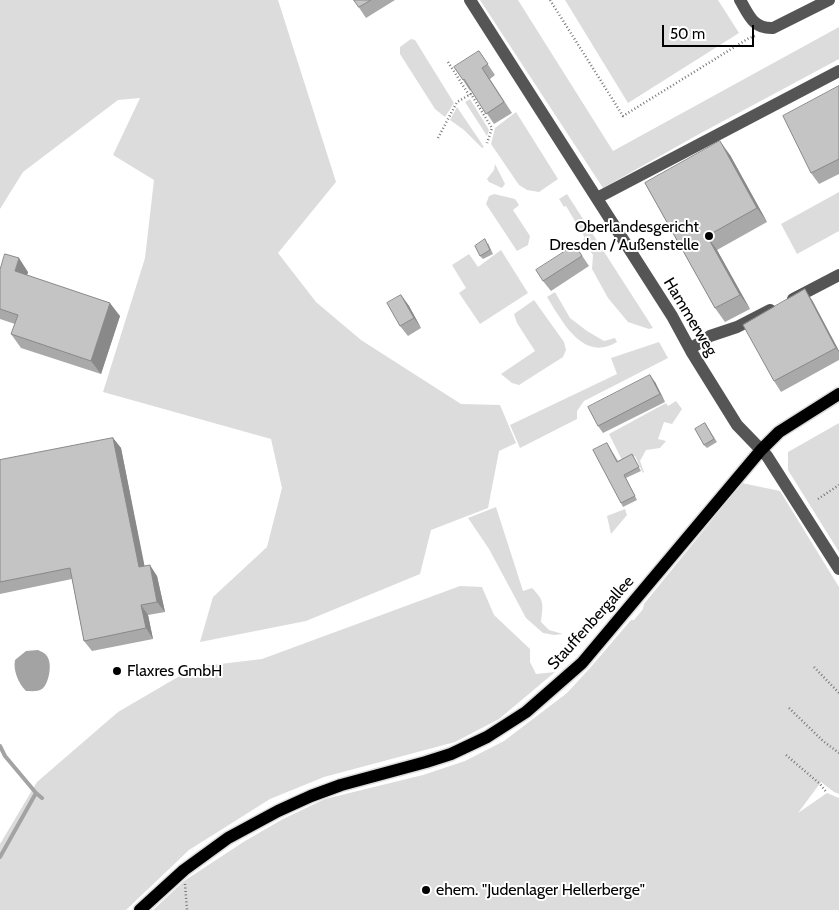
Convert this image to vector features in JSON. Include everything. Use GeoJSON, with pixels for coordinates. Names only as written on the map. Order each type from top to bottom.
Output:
{"type":"FeatureCollection","features":[{"type":"Feature","properties":{"kind":"main road","name":"Stauffenbergallee"},"geometry":{"type":"LineString","coordinates":[[140,910],[184,870],[228,838],[278,811],[341,785],[451,754],[487,737],[526,712],[582,663],[761,450],[779,432],[839,394]]}},
{"type":"Feature","properties":{"kind":"street","name":"Hammerweg"},"geometry":{"type":"LineString","coordinates":[[470,0],[672,316],[737,425],[767,456],[839,569]]}},
{"type":"Feature","properties":{"kind":"street"},"geometry":{"type":"LineString","coordinates":[[740,0],[754,23],[763,29],[773,28],[829,0]]}},
{"type":"Feature","properties":{"kind":"street"},"geometry":{"type":"LineString","coordinates":[[597,198],[839,72]]}},
{"type":"Feature","properties":{"kind":"street"},"geometry":{"type":"LineString","coordinates":[[690,349],[710,336],[736,327],[839,274]]}},
{"type":"Feature","properties":{"kind":"path"},"geometry":{"type":"LineString","coordinates":[[550,0],[623,116],[749,38],[757,36],[763,29]]}},
{"type":"Feature","properties":{"kind":"path"},"geometry":{"type":"LineString","coordinates":[[448,62],[492,128],[487,143]]}},
{"type":"Feature","properties":{"kind":"path"},"geometry":{"type":"LineString","coordinates":[[438,138],[457,102],[469,95]]}},
{"type":"Feature","properties":{"kind":"path"},"geometry":{"type":"LineString","coordinates":[[818,499],[839,485]]}},
{"type":"Feature","properties":{"kind":"path"},"geometry":{"type":"LineString","coordinates":[[814,667],[839,693]]}},
{"type":"Feature","properties":{"kind":"path"},"geometry":{"type":"LineString","coordinates":[[789,708],[823,741],[839,753]]}},
{"type":"Feature","properties":{"kind":"path"},"geometry":{"type":"LineString","coordinates":[[786,755],[820,784],[827,793]]}},
{"type":"Feature","properties":{"kind":"path"},"geometry":{"type":"LineString","coordinates":[[184,870],[187,910]]}},
{"type":"Feature","properties":{"kind":"shaded area"},"geometry":{"type":"Polygon","coordinates":[[[0,0],[278,0],[336,182],[278,253],[316,302],[361,340],[461,404],[500,405],[516,443],[499,451],[488,508],[431,530],[420,574],[306,621],[200,642],[213,597],[267,547],[282,488],[271,439],[103,392],[145,258],[154,180],[113,155],[140,98],[118,100],[23,172],[0,209],[0,0]]]}},
{"type":"Feature","properties":{"kind":"shaded area"},"geometry":{"type":"Polygon","coordinates":[[[480,0],[518,0],[613,151],[839,27],[839,59],[603,188],[480,0]]]}},
{"type":"Feature","properties":{"kind":"shaded area"},"geometry":{"type":"Polygon","coordinates":[[[565,0],[718,0],[739,33],[628,103],[565,0]]]}},
{"type":"Feature","properties":{"kind":"shaded area"},"geometry":{"type":"Polygon","coordinates":[[[411,39],[415,40],[454,103],[445,117],[435,109],[400,54],[400,47],[411,39]]]}},
{"type":"Feature","properties":{"kind":"shaded area"},"geometry":{"type":"Polygon","coordinates":[[[470,99],[489,130],[487,136],[465,102],[470,99]]]}},
{"type":"Feature","properties":{"kind":"shaded area"},"geometry":{"type":"Polygon","coordinates":[[[457,107],[484,147],[482,148],[464,130],[450,120],[457,107]]]}},
{"type":"Feature","properties":{"kind":"shaded area"},"geometry":{"type":"Polygon","coordinates":[[[516,112],[558,179],[539,192],[527,190],[519,185],[491,144],[495,128],[516,112]]]}},
{"type":"Feature","properties":{"kind":"shaded area"},"geometry":{"type":"Polygon","coordinates":[[[495,164],[505,184],[502,188],[489,182],[487,179],[494,170],[495,164]]]}},
{"type":"Feature","properties":{"kind":"shaded area"},"geometry":{"type":"Polygon","coordinates":[[[839,192],[839,231],[797,254],[781,224],[839,192]]]}},
{"type":"Feature","properties":{"kind":"shaded area"},"geometry":{"type":"Polygon","coordinates":[[[494,194],[515,199],[519,205],[513,210],[530,236],[528,245],[517,251],[486,204],[489,196],[494,194]]]}},
{"type":"Feature","properties":{"kind":"shaded area"},"geometry":{"type":"Polygon","coordinates":[[[567,194],[653,328],[649,329],[628,322],[608,298],[592,269],[593,255],[583,240],[585,238],[566,206],[564,207],[559,199],[567,194]]]}},
{"type":"Feature","properties":{"kind":"shaded area"},"geometry":{"type":"Polygon","coordinates":[[[501,250],[528,293],[480,324],[459,293],[466,288],[452,265],[469,254],[478,267],[501,250]]]}},
{"type":"Feature","properties":{"kind":"shaded area"},"geometry":{"type":"Polygon","coordinates":[[[555,292],[570,318],[604,341],[615,338],[617,342],[605,347],[594,347],[584,343],[575,336],[559,317],[547,297],[555,292]]]}},
{"type":"Feature","properties":{"kind":"shaded area"},"geometry":{"type":"Polygon","coordinates":[[[534,300],[564,342],[566,350],[563,357],[519,385],[512,383],[501,374],[535,351],[517,323],[514,314],[534,300]]]}},
{"type":"Feature","properties":{"kind":"shaded area"},"geometry":{"type":"Polygon","coordinates":[[[659,342],[668,358],[584,401],[577,411],[577,419],[520,448],[510,425],[617,374],[611,358],[659,342]]]}},
{"type":"Feature","properties":{"kind":"shaded area"},"geometry":{"type":"Polygon","coordinates":[[[676,401],[682,409],[672,424],[664,422],[658,439],[666,441],[660,448],[646,450],[640,461],[644,472],[635,456],[623,462],[609,434],[666,403],[668,406],[676,401]]]}},
{"type":"Feature","properties":{"kind":"shaded area"},"geometry":{"type":"Polygon","coordinates":[[[839,423],[839,552],[788,470],[788,452],[839,423]]]}},
{"type":"Feature","properties":{"kind":"shaded area"},"geometry":{"type":"Polygon","coordinates":[[[742,483],[780,491],[839,587],[839,794],[821,782],[798,813],[827,793],[839,798],[839,910],[153,910],[184,881],[245,841],[283,819],[325,799],[423,775],[465,761],[504,741],[567,693],[631,620],[634,620],[643,609],[644,604],[742,483]]]}},
{"type":"Feature","properties":{"kind":"shaded area"},"geometry":{"type":"Polygon","coordinates":[[[496,507],[523,591],[532,588],[536,592],[542,603],[541,622],[549,630],[563,634],[543,633],[526,618],[489,549],[468,518],[496,507]]]}},
{"type":"Feature","properties":{"kind":"shaded area"},"geometry":{"type":"Polygon","coordinates":[[[625,509],[627,515],[611,534],[607,516],[625,509]]]}},
{"type":"Feature","properties":{"kind":"shaded area"},"geometry":{"type":"Polygon","coordinates":[[[460,586],[482,587],[494,615],[530,649],[530,662],[536,674],[555,672],[499,719],[455,742],[324,777],[270,799],[189,850],[126,910],[0,910],[0,844],[37,782],[118,712],[195,667],[262,659],[460,586]]]}},
{"type":"Feature","properties":{"kind":"shaded area"},"geometry":{"type":"Polygon","coordinates":[[[38,650],[46,655],[49,661],[48,679],[40,690],[26,691],[17,676],[15,660],[26,651],[38,650]]]}},
{"type":"Feature","properties":{"kind":"building"},"geometry":{"type":"Polygon","coordinates":[[[354,0],[371,0],[359,7],[354,0]]]}},
{"type":"Feature","properties":{"kind":"building"},"geometry":{"type":"Polygon","coordinates":[[[479,51],[488,64],[482,68],[504,102],[486,114],[464,79],[454,67],[479,51]]]}},
{"type":"Feature","properties":{"kind":"building"},"geometry":{"type":"Polygon","coordinates":[[[839,86],[839,159],[811,173],[783,116],[839,86]]]}},
{"type":"Feature","properties":{"kind":"building","name":"Oberlandesgericht Dresden / Außenstelle"},"geometry":{"type":"Polygon","coordinates":[[[720,141],[757,208],[707,236],[740,295],[715,308],[645,183],[720,141]]]}},
{"type":"Feature","properties":{"kind":"building"},"geometry":{"type":"Polygon","coordinates":[[[485,239],[490,250],[480,256],[475,246],[485,239]]]}},
{"type":"Feature","properties":{"kind":"building"},"geometry":{"type":"Polygon","coordinates":[[[575,245],[582,256],[543,281],[536,270],[575,245]]]}},
{"type":"Feature","properties":{"kind":"building"},"geometry":{"type":"Polygon","coordinates":[[[5,254],[19,258],[15,271],[110,303],[91,361],[11,334],[18,315],[0,309],[0,270],[5,254]]]}},
{"type":"Feature","properties":{"kind":"building"},"geometry":{"type":"Polygon","coordinates":[[[805,289],[836,348],[774,381],[743,325],[805,289]]]}},
{"type":"Feature","properties":{"kind":"building"},"geometry":{"type":"Polygon","coordinates":[[[401,295],[414,318],[400,326],[387,303],[401,295]]]}},
{"type":"Feature","properties":{"kind":"building"},"geometry":{"type":"Polygon","coordinates":[[[650,375],[660,394],[598,426],[588,407],[650,375]]]}},
{"type":"Feature","properties":{"kind":"building"},"geometry":{"type":"Polygon","coordinates":[[[705,423],[714,439],[704,445],[695,429],[705,423]]]}},
{"type":"Feature","properties":{"kind":"building"},"geometry":{"type":"Polygon","coordinates":[[[113,438],[139,567],[150,565],[157,602],[141,605],[146,628],[84,641],[70,568],[0,582],[0,460],[113,438]]]}},
{"type":"Feature","properties":{"kind":"building"},"geometry":{"type":"Polygon","coordinates":[[[607,443],[617,462],[632,454],[639,467],[624,475],[635,496],[621,503],[593,450],[607,443]]]}},
{"type":"Feature","properties":{"kind":"waterway"},"geometry":{"type":"LineString","coordinates":[[0,746],[5,756],[42,798]]}},
{"type":"Feature","properties":{"kind":"waterway"},"geometry":{"type":"LineString","coordinates":[[0,857],[36,793]]}},
{"type":"Feature","properties":{"kind":"place","name":"Oberlandesgericht Dresden / Außenstelle"},"geometry":{"type":"Point","coordinates":[709,236]}},
{"type":"Feature","properties":{"kind":"place","name":"Flaxres GmbH"},"geometry":{"type":"Point","coordinates":[117,671]}},
{"type":"Feature","properties":{"kind":"place","name":"ehem. \"Judenlager Hellerberge\""},"geometry":{"type":"Point","coordinates":[426,890]}}]}
